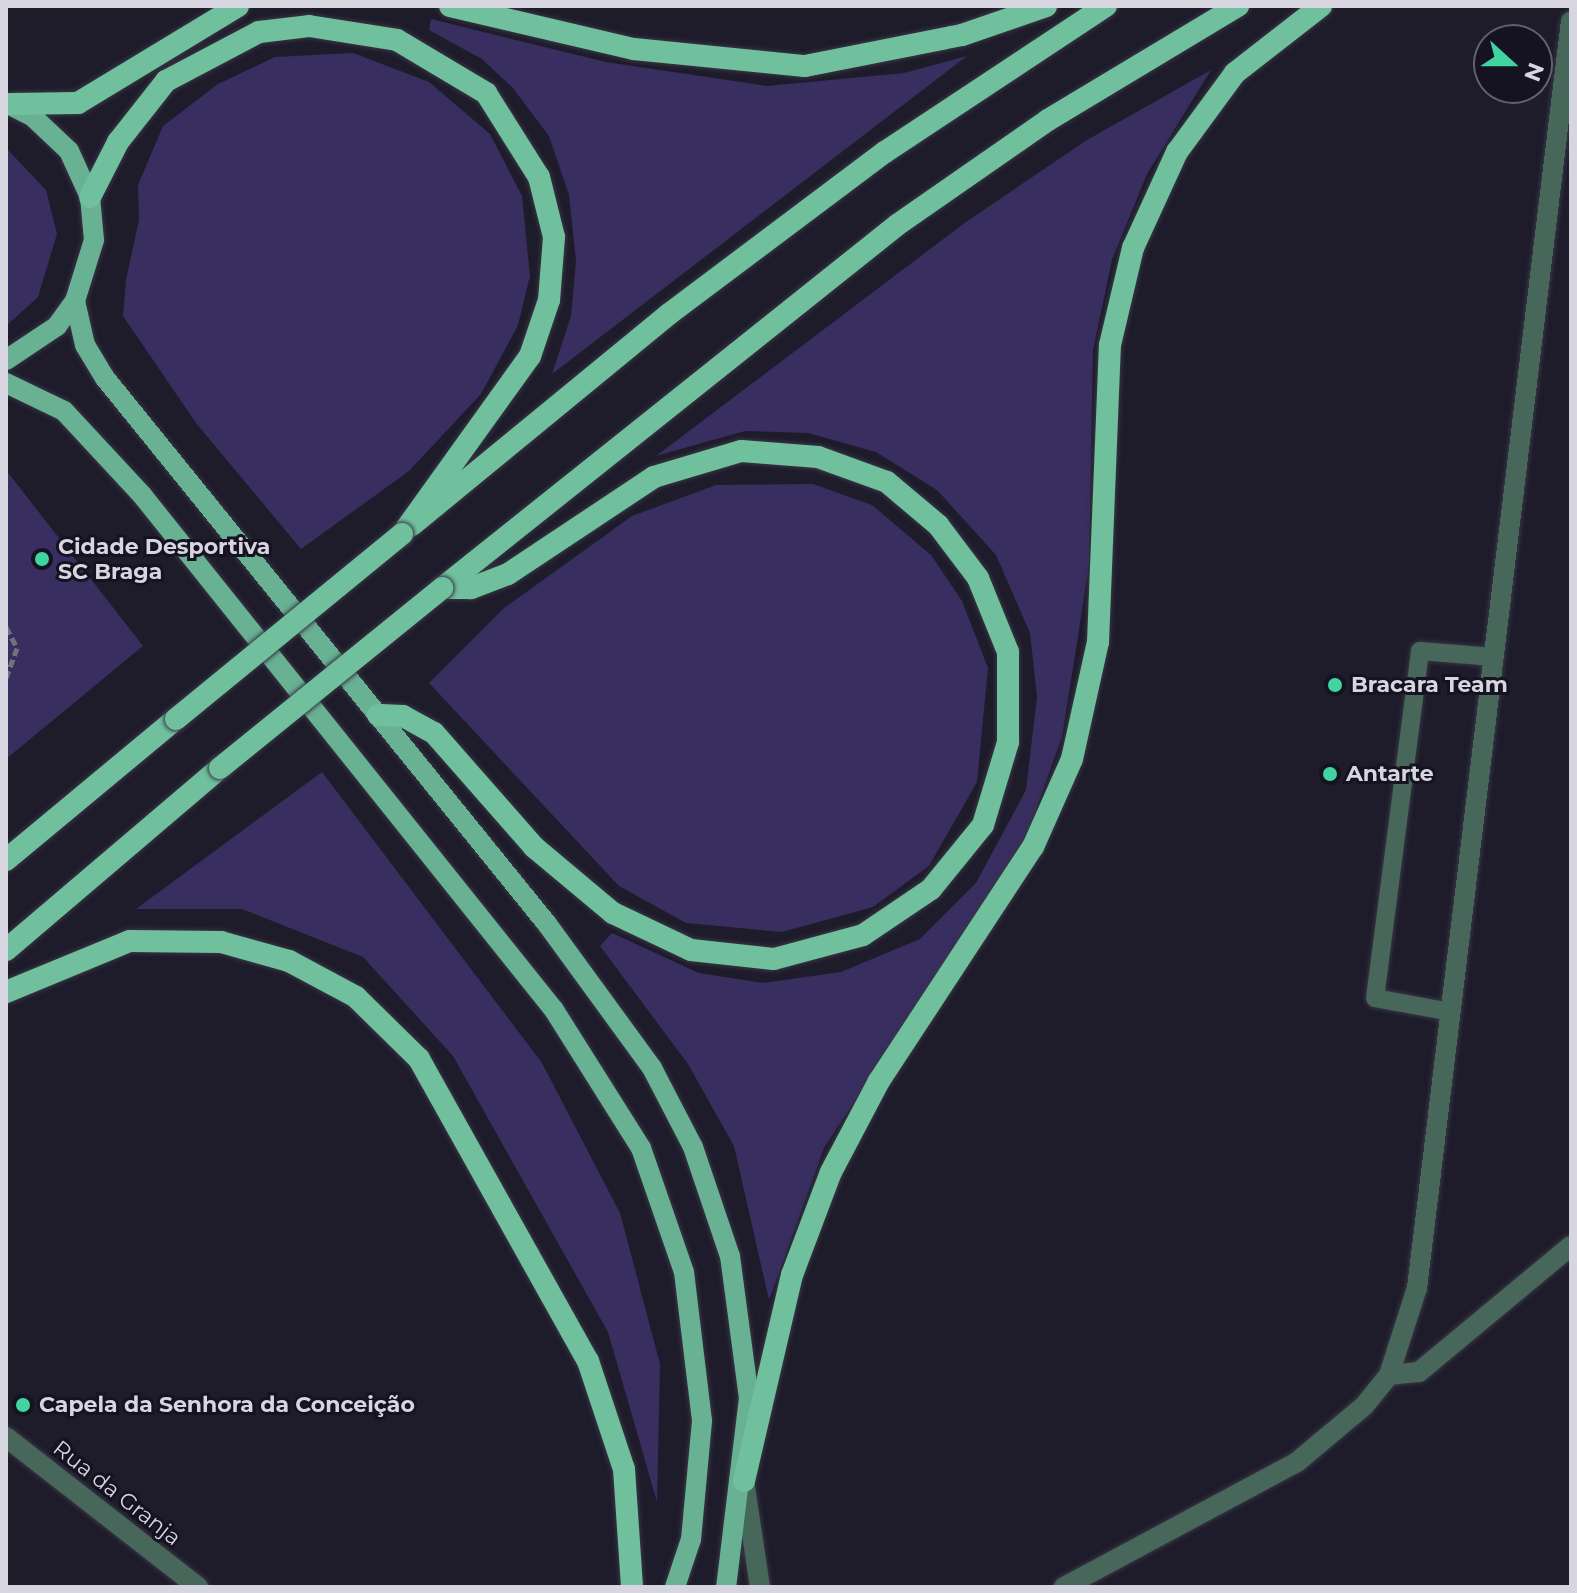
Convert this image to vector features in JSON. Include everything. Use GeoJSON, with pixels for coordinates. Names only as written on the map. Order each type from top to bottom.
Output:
{"type":"FeatureCollection","features":[{"type":"Feature","properties":{"kind":"highway"},"geometry":{"type":"LineString","coordinates":[[8,104],[78,103],[238,6]]}},
{"type":"Feature","properties":{"kind":"highway"},"geometry":{"type":"LineString","coordinates":[[450,6],[634,49],[805,66],[962,35],[1046,6]]}},
{"type":"Feature","properties":{"kind":"highway"},"geometry":{"type":"LineString","coordinates":[[6,860],[694,295],[885,152],[1106,6]]}},
{"type":"Feature","properties":{"kind":"highway"},"geometry":{"type":"LineString","coordinates":[[6,950],[220,768],[897,225],[1048,120],[1238,6]]}},
{"type":"Feature","properties":{"kind":"highway"},"geometry":{"type":"LineString","coordinates":[[744,1481],[792,1275],[831,1172],[879,1081],[1033,847],[1072,759],[1098,642],[1110,345],[1133,248],[1177,152],[1235,73],[1321,6]]}},
{"type":"Feature","properties":{"kind":"highway"},"geometry":{"type":"LineString","coordinates":[[90,197],[118,142],[166,81],[259,32],[309,26],[397,40],[486,93],[539,177],[554,237],[549,300],[530,356],[423,495],[402,534]]}},
{"type":"Feature","properties":{"kind":"highway"},"geometry":{"type":"LineString","coordinates":[[378,715],[403,716],[434,733],[534,847],[613,913],[691,950],[774,959],[863,935],[931,889],[983,825],[1008,742],[1008,652],[978,578],[938,525],[887,482],[818,457],[741,451],[654,477],[508,574],[471,588],[442,588]]}},
{"type":"Feature","properties":{"kind":"highway"},"geometry":{"type":"LineString","coordinates":[[6,992],[130,941],[221,942],[289,961],[356,997],[419,1059],[588,1361],[624,1469],[632,1587]]}},
{"type":"Feature","properties":{"kind":"main road"},"geometry":{"type":"LineString","coordinates":[[6,360],[57,326],[75,301],[91,261],[90,197],[52,132],[8,104]]}},
{"type":"Feature","properties":{"kind":"main road"},"geometry":{"type":"LineString","coordinates":[[75,301],[85,345],[105,378],[378,715],[643,1056],[693,1147],[730,1256],[749,1398],[744,1481],[726,1587]]}},
{"type":"Feature","properties":{"kind":"main road"},"geometry":{"type":"LineString","coordinates":[[6,383],[64,411],[142,495],[554,1010],[641,1148],[684,1272],[702,1421],[691,1539],[675,1587]]}},
{"type":"Feature","properties":{"kind":"street"},"geometry":{"type":"LineString","coordinates":[[1064,1587],[1297,1462],[1364,1406],[1389,1375],[1417,1288],[1571,21]]}},
{"type":"Feature","properties":{"kind":"street"},"geometry":{"type":"LineString","coordinates":[[1389,1375],[1419,1372],[1571,1246]]}},
{"type":"Feature","properties":{"kind":"street","name":"Rua da Granja"},"geometry":{"type":"LineString","coordinates":[[6,1437],[198,1587]]}},
{"type":"Feature","properties":{"kind":"street"},"geometry":{"type":"LineString","coordinates":[[744,1481],[760,1587]]}},
{"type":"Feature","properties":{"kind":"lane"},"geometry":{"type":"LineString","coordinates":[[1451,1012],[1375,998],[1420,651],[1494,657]]}},
{"type":"Feature","properties":{"kind":"path"},"geometry":{"type":"LineString","coordinates":[[6,627],[17,648],[6,679]]}},
{"type":"Feature","properties":{"kind":"shaded area"},"geometry":{"type":"Polygon","coordinates":[[[431,19],[606,62],[767,86],[904,73],[967,56],[552,374],[571,316],[576,261],[569,195],[549,136],[512,87],[482,59],[429,30],[431,19]]]}},
{"type":"Feature","properties":{"kind":"shaded area"},"geometry":{"type":"Polygon","coordinates":[[[353,53],[429,82],[490,134],[522,196],[530,276],[518,325],[481,394],[409,471],[301,549],[196,423],[123,316],[126,280],[139,220],[138,185],[163,126],[218,84],[275,57],[353,53]]]}},
{"type":"Feature","properties":{"kind":"shaded area"},"geometry":{"type":"Polygon","coordinates":[[[1211,70],[1147,174],[1112,260],[1093,350],[1089,564],[1062,737],[1025,840],[824,1148],[769,1300],[734,1146],[688,1064],[600,946],[612,933],[699,973],[763,983],[841,972],[920,939],[976,883],[1026,790],[1037,697],[1030,633],[996,555],[937,490],[876,452],[808,433],[745,431],[656,456],[966,222],[1087,140],[1211,70]]]}},
{"type":"Feature","properties":{"kind":"shaded area"},"geometry":{"type":"Polygon","coordinates":[[[6,148],[46,190],[57,234],[38,297],[6,326],[6,148]]]}},
{"type":"Feature","properties":{"kind":"shaded area","name":"Cidade Desportiva SC Braga"},"geometry":{"type":"Polygon","coordinates":[[[6,470],[143,646],[6,759],[6,470]]]}},
{"type":"Feature","properties":{"kind":"shaded area"},"geometry":{"type":"Polygon","coordinates":[[[813,484],[872,505],[931,555],[962,601],[988,668],[977,782],[929,866],[873,907],[782,932],[686,923],[619,886],[429,683],[504,608],[632,516],[716,485],[813,484]]]}},
{"type":"Feature","properties":{"kind":"shaded area"},"geometry":{"type":"Polygon","coordinates":[[[322,772],[542,1063],[620,1213],[660,1364],[657,1502],[608,1332],[453,1056],[363,957],[242,909],[136,909],[322,772]]]}},
{"type":"Feature","properties":{"kind":"place","name":"Cidade Desportiva SC Braga"},"geometry":{"type":"Point","coordinates":[42,559]}},
{"type":"Feature","properties":{"kind":"place","name":"Bracara Team"},"geometry":{"type":"Point","coordinates":[1335,685]}},
{"type":"Feature","properties":{"kind":"place","name":"Antarte"},"geometry":{"type":"Point","coordinates":[1330,774]}},
{"type":"Feature","properties":{"kind":"place","name":"Capela da Senhora da Conceição"},"geometry":{"type":"Point","coordinates":[23,1405]}}]}
